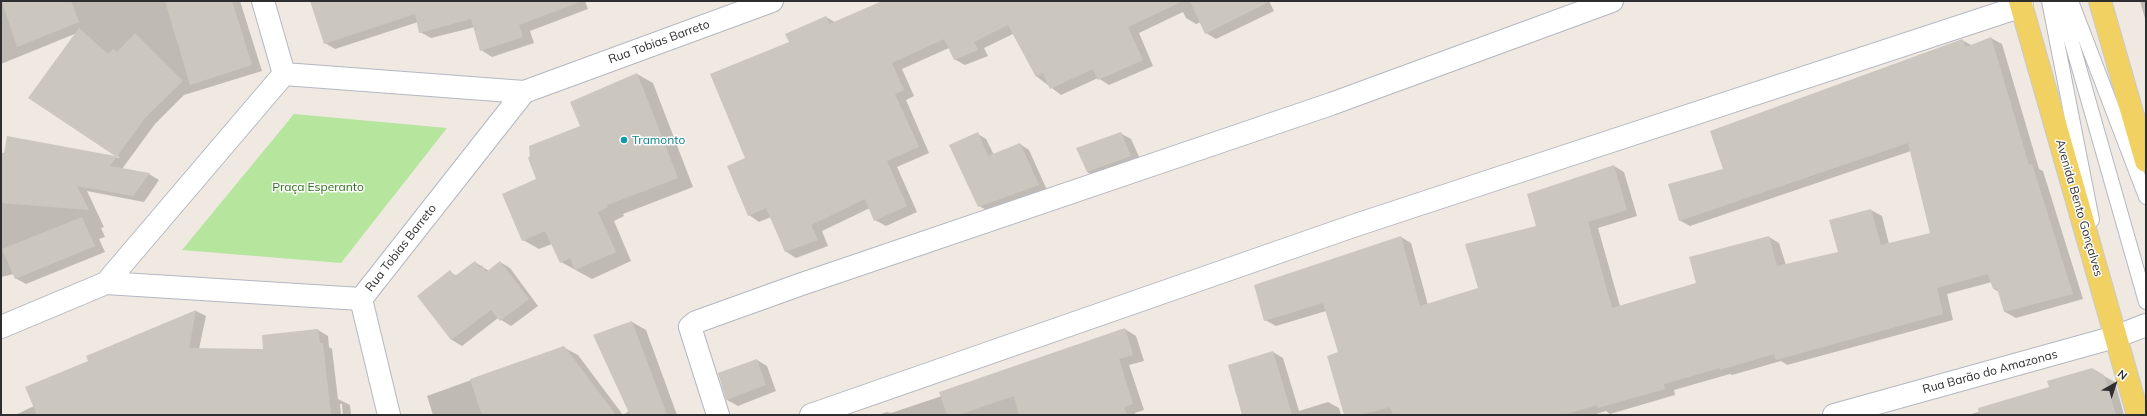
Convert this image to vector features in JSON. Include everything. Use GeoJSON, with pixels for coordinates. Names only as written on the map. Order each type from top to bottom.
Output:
{"type":"FeatureCollection","features":[{"type":"Feature","properties":{"kind":"main road"},"geometry":{"type":"LineString","coordinates":[[2100,1],[2146,161]]}},
{"type":"Feature","properties":{"kind":"main road","name":"Avenida Bento Gonçalves"},"geometry":{"type":"LineString","coordinates":[[2021,4],[2138,415]]}},
{"type":"Feature","properties":{"kind":"street"},"geometry":{"type":"LineString","coordinates":[[263,1],[284,74]]}},
{"type":"Feature","properties":{"kind":"street","name":"Rua Tobias Barreto"},"geometry":{"type":"LineString","coordinates":[[1,327],[106,282],[284,74],[524,92],[772,1]]}},
{"type":"Feature","properties":{"kind":"street"},"geometry":{"type":"LineString","coordinates":[[718,415],[690,327],[696,322],[807,282],[1331,104],[1612,1]]}},
{"type":"Feature","properties":{"kind":"street"},"geometry":{"type":"LineString","coordinates":[[811,415],[1356,225],[2021,4]]}},
{"type":"Feature","properties":{"kind":"street","name":"Rua Tobias Barreto"},"geometry":{"type":"LineString","coordinates":[[106,282],[361,299],[524,92]]}},
{"type":"Feature","properties":{"kind":"street"},"geometry":{"type":"LineString","coordinates":[[361,299],[388,415]]}},
{"type":"Feature","properties":{"kind":"street","name":"Rua Barão do Amazonas"},"geometry":{"type":"LineString","coordinates":[[1834,415],[2115,337],[2146,324]]}},
{"type":"Feature","properties":{"kind":"lane"},"geometry":{"type":"LineString","coordinates":[[2049,1],[2115,337]]}},
{"type":"Feature","properties":{"kind":"lane"},"geometry":{"type":"LineString","coordinates":[[2060,1],[2146,302]]}},
{"type":"Feature","properties":{"kind":"lane"},"geometry":{"type":"LineString","coordinates":[[2071,1],[2146,197]]}},
{"type":"Feature","properties":{"kind":"green space","name":"Praça Esperanto"},"geometry":{"type":"Polygon","coordinates":[[[294,114],[447,128],[341,263],[182,250],[294,114]]]}},
{"type":"Feature","properties":{"kind":"building"},"geometry":{"type":"Polygon","coordinates":[[[2,1],[71,1],[79,22],[17,47],[2,1]]]}},
{"type":"Feature","properties":{"kind":"building"},"geometry":{"type":"Polygon","coordinates":[[[165,1],[232,1],[252,65],[190,85],[165,1]]]}},
{"type":"Feature","properties":{"kind":"building"},"geometry":{"type":"Polygon","coordinates":[[[310,1],[577,1],[577,3],[519,25],[523,37],[480,51],[471,19],[419,33],[415,14],[324,44],[310,1]]]}},
{"type":"Feature","properties":{"kind":"building"},"geometry":{"type":"Polygon","coordinates":[[[882,1],[1183,1],[1128,27],[1143,60],[1098,80],[1093,69],[1050,89],[1043,73],[1036,77],[1008,25],[974,42],[978,50],[954,60],[944,39],[892,63],[904,90],[895,94],[919,147],[887,161],[907,206],[874,221],[865,199],[811,225],[818,240],[785,252],[766,208],[748,216],[727,166],[745,158],[710,74],[789,42],[785,34],[826,16],[829,24],[882,1]]]}},
{"type":"Feature","properties":{"kind":"building"},"geometry":{"type":"Polygon","coordinates":[[[1190,1],[1271,1],[1205,34],[1190,1]]]}},
{"type":"Feature","properties":{"kind":"building"},"geometry":{"type":"Polygon","coordinates":[[[79,28],[108,54],[113,49],[117,52],[135,33],[183,81],[145,118],[110,166],[150,173],[133,196],[77,186],[89,210],[1,203],[1,153],[4,153],[7,136],[115,156],[28,98],[79,28]]]}},
{"type":"Feature","properties":{"kind":"building"},"geometry":{"type":"Polygon","coordinates":[[[1991,37],[2029,165],[2032,164],[2073,294],[2004,312],[1997,288],[1993,289],[1988,274],[1937,288],[1943,314],[1776,360],[1774,354],[1720,370],[1720,368],[1664,384],[1665,389],[1598,408],[1597,405],[1563,415],[1393,415],[1390,407],[1360,415],[1344,415],[1327,356],[1338,352],[1323,303],[1264,321],[1254,285],[1401,236],[1420,306],[1478,288],[1465,244],[1536,226],[1527,194],[1614,165],[1627,210],[1588,222],[1612,308],[1696,283],[1689,257],[1769,236],[1777,266],[1838,252],[1829,220],[1871,209],[1881,245],[1930,233],[1908,143],[1679,221],[1668,184],[1723,169],[1710,131],[1962,39],[1966,47],[1991,37]]]}},
{"type":"Feature","properties":{"kind":"building"},"geometry":{"type":"Polygon","coordinates":[[[637,73],[678,178],[607,205],[608,207],[598,212],[616,252],[575,270],[570,258],[560,263],[545,231],[522,241],[502,194],[536,179],[528,158],[530,156],[529,146],[580,126],[570,102],[637,73]]]}},
{"type":"Feature","properties":{"kind":"building"},"geometry":{"type":"Polygon","coordinates":[[[978,132],[988,156],[1020,143],[1039,185],[978,207],[949,145],[978,132]]]}},
{"type":"Feature","properties":{"kind":"building"},"geometry":{"type":"Polygon","coordinates":[[[1121,132],[1131,156],[1087,172],[1076,148],[1121,132]]]}},
{"type":"Feature","properties":{"kind":"building"},"geometry":{"type":"Polygon","coordinates":[[[82,217],[95,246],[15,279],[2,249],[82,217]]]}},
{"type":"Feature","properties":{"kind":"building"},"geometry":{"type":"Polygon","coordinates":[[[475,261],[480,268],[482,265],[486,272],[500,261],[529,299],[500,321],[491,310],[451,340],[417,296],[450,270],[455,276],[475,261]]]}},
{"type":"Feature","properties":{"kind":"building"},"geometry":{"type":"Polygon","coordinates":[[[196,310],[189,348],[263,349],[262,335],[318,329],[320,343],[323,343],[331,415],[37,415],[25,387],[88,361],[86,356],[196,310]]]}},
{"type":"Feature","properties":{"kind":"building"},"geometry":{"type":"Polygon","coordinates":[[[632,321],[667,415],[630,415],[593,335],[632,321]]]}},
{"type":"Feature","properties":{"kind":"building"},"geometry":{"type":"Polygon","coordinates":[[[1125,328],[1133,355],[1119,359],[1133,404],[1124,407],[1127,415],[1019,415],[1014,396],[958,415],[947,415],[939,392],[1125,328]]]}},
{"type":"Feature","properties":{"kind":"building"},"geometry":{"type":"Polygon","coordinates":[[[564,346],[616,415],[482,415],[470,379],[564,346]]]}},
{"type":"Feature","properties":{"kind":"building"},"geometry":{"type":"Polygon","coordinates":[[[1273,351],[1292,415],[1242,415],[1228,365],[1273,351]]]}},
{"type":"Feature","properties":{"kind":"building"},"geometry":{"type":"Polygon","coordinates":[[[757,359],[766,385],[726,400],[718,373],[757,359]]]}},
{"type":"Feature","properties":{"kind":"building"},"geometry":{"type":"Polygon","coordinates":[[[2092,368],[2104,375],[2116,415],[1979,415],[1978,408],[2049,387],[2047,381],[2092,368]]]}},
{"type":"Feature","properties":{"kind":"place","name":"Tramonto"},"geometry":{"type":"Point","coordinates":[624,140]}}]}
